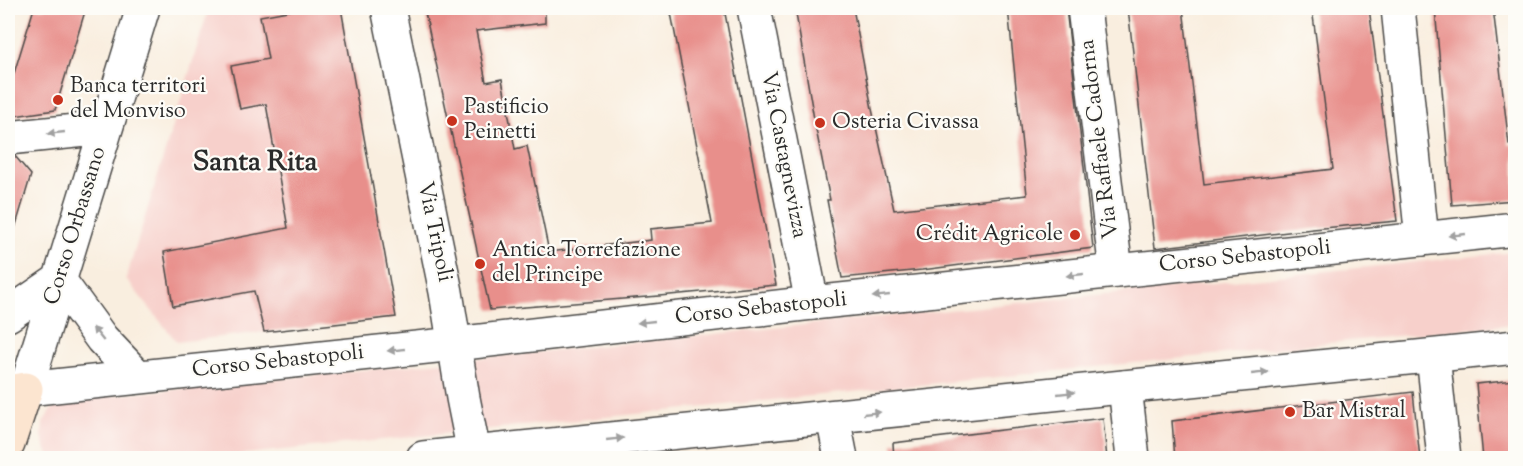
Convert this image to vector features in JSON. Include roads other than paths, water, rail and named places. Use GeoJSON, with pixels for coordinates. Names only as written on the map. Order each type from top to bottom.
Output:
{"type":"FeatureCollection","features":[{"type":"Feature","properties":{"kind":"main road","name":"Corso Orbassano"},"geometry":{"type":"LineString","coordinates":[[8,444],[17,390]]}},
{"type":"Feature","properties":{"kind":"street","name":"Corso Orbassano"},"geometry":{"type":"LineString","coordinates":[[17,390],[59,280],[142,8]]}},
{"type":"Feature","properties":{"kind":"street","name":"Via Tripoli"},"geometry":{"type":"LineString","coordinates":[[387,8],[446,292],[474,456]]}},
{"type":"Feature","properties":{"kind":"street","name":"Via Castagnevizza"},"geometry":{"type":"LineString","coordinates":[[754,8],[812,303]]}},
{"type":"Feature","properties":{"kind":"street","name":"Via Raffaele Cadorna"},"geometry":{"type":"LineString","coordinates":[[1084,8],[1116,271]]}},
{"type":"Feature","properties":{"kind":"street"},"geometry":{"type":"LineString","coordinates":[[1398,8],[1422,239]]}},
{"type":"Feature","properties":{"kind":"street"},"geometry":{"type":"LineString","coordinates":[[8,138],[105,128]]}},
{"type":"Feature","properties":{"kind":"street","name":"Corso Sebastopoli"},"geometry":{"type":"LineString","coordinates":[[17,390],[1515,229]]}},
{"type":"Feature","properties":{"kind":"street"},"geometry":{"type":"LineString","coordinates":[[8,315],[59,280],[102,339],[138,377]]}},
{"type":"Feature","properties":{"kind":"street"},"geometry":{"type":"LineString","coordinates":[[423,459],[474,456],[1515,347]]}},
{"type":"Feature","properties":{"kind":"street"},"geometry":{"type":"LineString","coordinates":[[1433,356],[1444,459]]}},
{"type":"Feature","properties":{"kind":"street"},"geometry":{"type":"LineString","coordinates":[[1125,387],[1133,459]]}},
{"type":"Feature","properties":{"kind":"street"},"geometry":{"type":"LineString","coordinates":[[833,417],[841,459]]}},
{"type":"Feature","properties":{"kind":"place","name":"Banca territori del Monviso"},"geometry":{"type":"Point","coordinates":[58,100]}},
{"type":"Feature","properties":{"kind":"place","name":"Pastificio Peinetti"},"geometry":{"type":"Point","coordinates":[452,121]}},
{"type":"Feature","properties":{"kind":"place","name":"Osteria Civassa"},"geometry":{"type":"Point","coordinates":[820,123]}},
{"type":"Feature","properties":{"kind":"place","name":"Crédit Agricole"},"geometry":{"type":"Point","coordinates":[1075,235]}},
{"type":"Feature","properties":{"kind":"place","name":"Antica Torrefazione del Principe"},"geometry":{"type":"Point","coordinates":[480,264]}},
{"type":"Feature","properties":{"kind":"place","name":"Bar Mistral"},"geometry":{"type":"Point","coordinates":[1290,412]}},
{"type":"Feature","properties":{"kind":"district","name":"Santa Rita"},"geometry":{"type":"Point","coordinates":[255,163]}}]}
